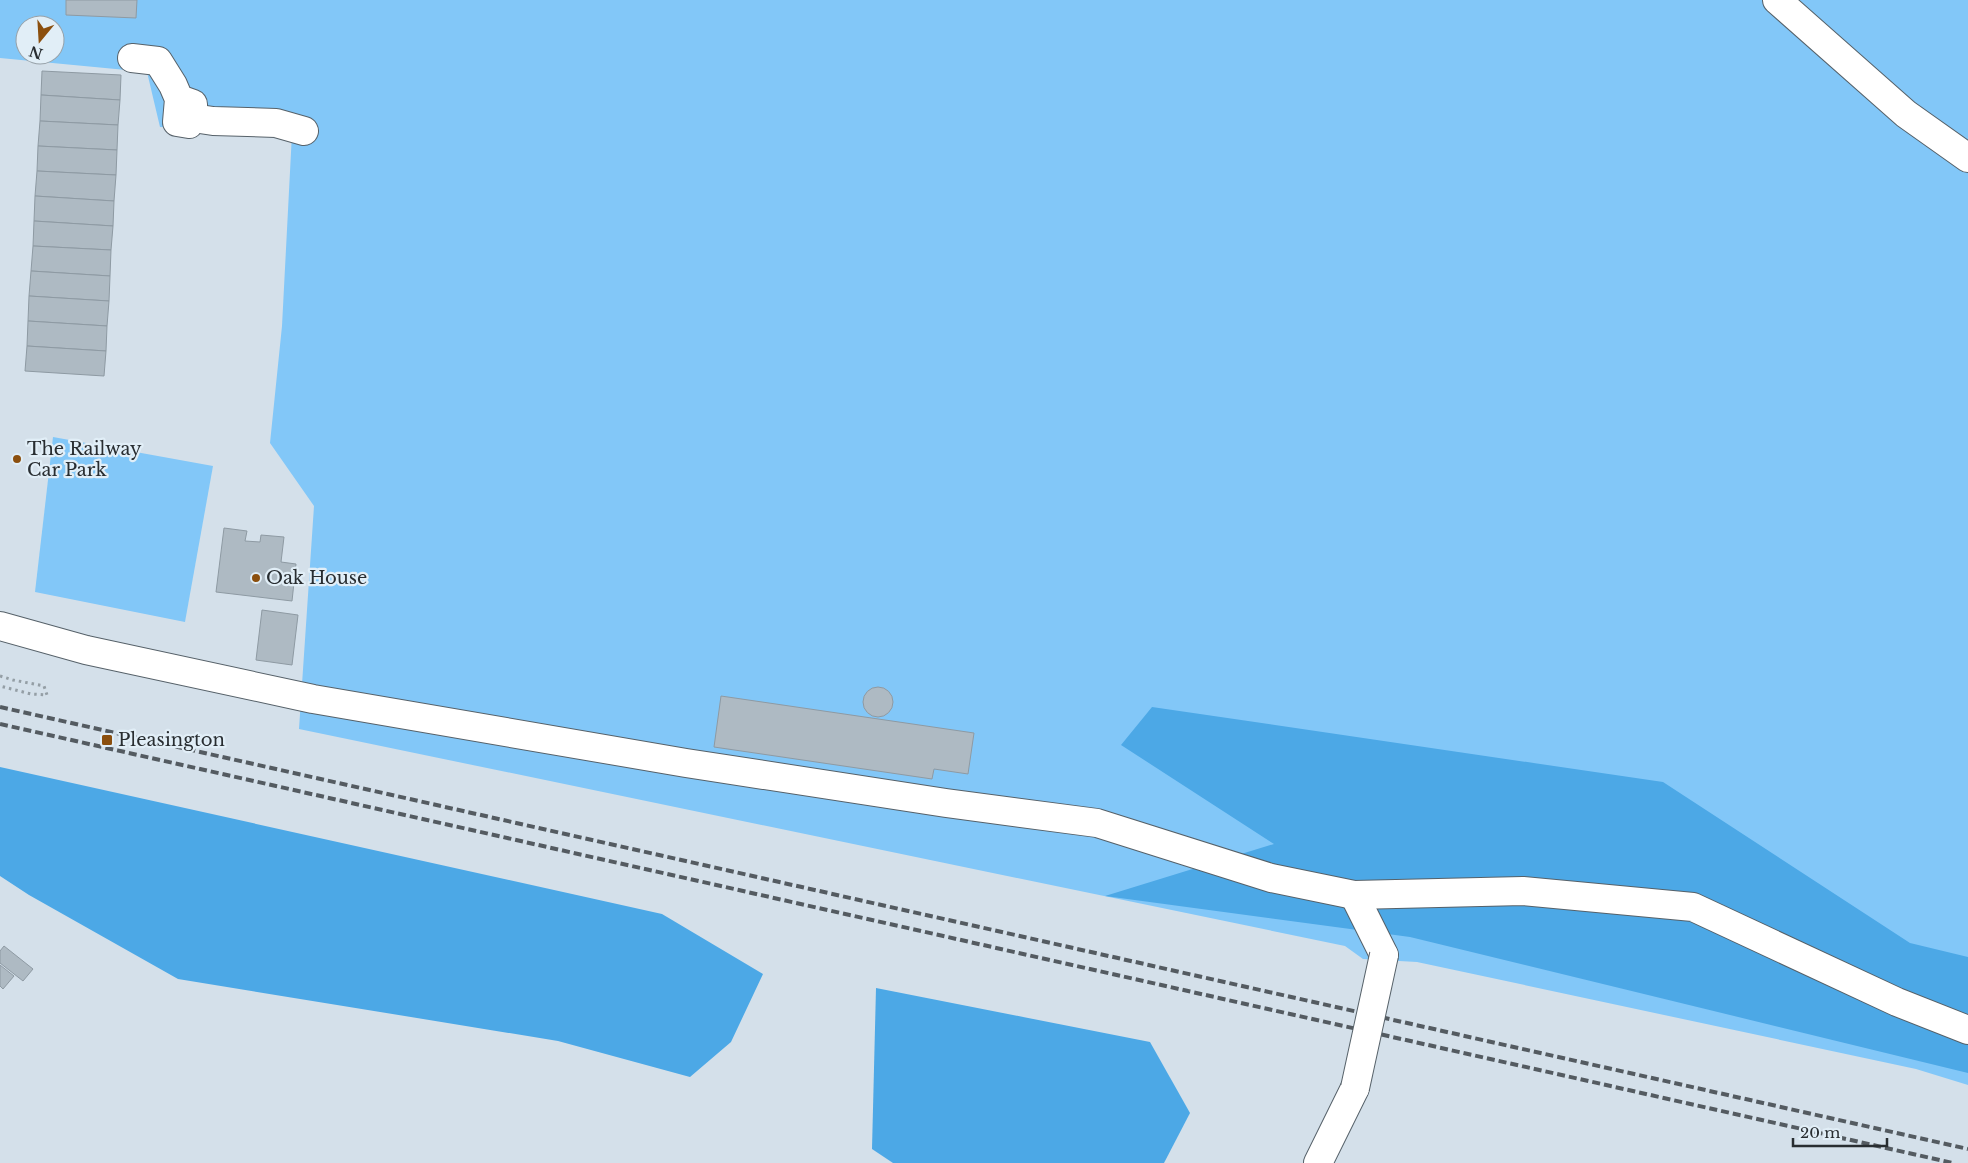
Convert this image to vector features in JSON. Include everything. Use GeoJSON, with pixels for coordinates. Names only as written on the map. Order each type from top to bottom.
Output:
{"type":"FeatureCollection","features":[{"type":"Feature","properties":{"kind":"lane"},"geometry":{"type":"LineString","coordinates":[[1777,0],[1906,114],[1968,158]]}},
{"type":"Feature","properties":{"kind":"lane"},"geometry":{"type":"LineString","coordinates":[[132,58],[158,61],[188,107],[213,121],[276,123],[304,131]]}},
{"type":"Feature","properties":{"kind":"lane"},"geometry":{"type":"LineString","coordinates":[[188,107],[264,106],[280,109]]}},
{"type":"Feature","properties":{"kind":"lane"},"geometry":{"type":"LineString","coordinates":[[0,626],[86,650],[313,699],[686,763],[946,803],[1097,823],[1271,878],[1354,895],[1523,892],[1693,907],[1896,1002],[1968,1030]]}},
{"type":"Feature","properties":{"kind":"lane"},"geometry":{"type":"LineString","coordinates":[[1318,1163],[1355,1088],[1384,955],[1354,895]]}},
{"type":"Feature","properties":{"kind":"path"},"geometry":{"type":"LineString","coordinates":[[0,676],[44,686],[47,695],[31,694],[0,686]]}},
{"type":"Feature","properties":{"kind":"shaded area"},"geometry":{"type":"Polygon","coordinates":[[[0,0],[1968,0],[1968,1085],[1916,1069],[1417,962],[1363,959],[1345,946],[299,729],[314,506],[270,443],[282,326],[292,133],[160,127],[147,72],[65,64],[65,15],[15,15],[15,59],[0,58],[0,0]]]}},
{"type":"Feature","properties":{"kind":"shaded area"},"geometry":{"type":"Polygon","coordinates":[[[53,437],[213,466],[185,622],[35,592],[53,437]]]}},
{"type":"Feature","properties":{"kind":"shaded area"},"geometry":{"type":"Polygon","coordinates":[[[1152,707],[1663,782],[1910,943],[1968,957],[1968,1073],[1410,937],[1105,896],[1274,844],[1121,745],[1152,707]]]}},
{"type":"Feature","properties":{"kind":"shaded area"},"geometry":{"type":"Polygon","coordinates":[[[0,767],[662,914],[763,974],[731,1042],[690,1077],[558,1041],[178,979],[29,895],[0,876],[0,767]]]}},
{"type":"Feature","properties":{"kind":"shaded area"},"geometry":{"type":"Polygon","coordinates":[[[876,988],[1150,1042],[1190,1113],[1164,1163],[893,1163],[872,1149],[876,988]]]}},
{"type":"Feature","properties":{"kind":"building"},"geometry":{"type":"Polygon","coordinates":[[[66,0],[137,0],[136,18],[66,15],[66,0]]]}},
{"type":"Feature","properties":{"kind":"building"},"geometry":{"type":"Polygon","coordinates":[[[42,71],[121,75],[120,100],[41,95],[42,71]]]}},
{"type":"Feature","properties":{"kind":"building"},"geometry":{"type":"Polygon","coordinates":[[[41,95],[120,100],[118,125],[40,121],[41,95]]]}},
{"type":"Feature","properties":{"kind":"building"},"geometry":{"type":"Polygon","coordinates":[[[40,121],[118,125],[117,150],[38,146],[40,121]]]}},
{"type":"Feature","properties":{"kind":"building"},"geometry":{"type":"Polygon","coordinates":[[[38,146],[117,150],[116,175],[37,171],[38,146]]]}},
{"type":"Feature","properties":{"kind":"building"},"geometry":{"type":"Polygon","coordinates":[[[37,171],[116,175],[114,201],[35,196],[37,171]]]}},
{"type":"Feature","properties":{"kind":"building"},"geometry":{"type":"Polygon","coordinates":[[[35,196],[114,201],[113,226],[34,221],[35,196]]]}},
{"type":"Feature","properties":{"kind":"building"},"geometry":{"type":"Polygon","coordinates":[[[34,221],[113,226],[111,250],[33,246],[34,221]]]}},
{"type":"Feature","properties":{"kind":"building"},"geometry":{"type":"Polygon","coordinates":[[[33,246],[111,250],[110,276],[31,271],[33,246]]]}},
{"type":"Feature","properties":{"kind":"building"},"geometry":{"type":"Polygon","coordinates":[[[31,271],[110,276],[109,301],[29,296],[31,271]]]}},
{"type":"Feature","properties":{"kind":"building"},"geometry":{"type":"Polygon","coordinates":[[[29,296],[109,301],[107,326],[28,321],[29,296]]]}},
{"type":"Feature","properties":{"kind":"building"},"geometry":{"type":"Polygon","coordinates":[[[28,321],[107,326],[106,351],[27,346],[28,321]]]}},
{"type":"Feature","properties":{"kind":"building"},"geometry":{"type":"Polygon","coordinates":[[[27,346],[106,351],[104,376],[25,371],[27,346]]]}},
{"type":"Feature","properties":{"kind":"building","name":"Oak House"},"geometry":{"type":"Polygon","coordinates":[[[224,528],[247,531],[245,541],[260,542],[261,535],[284,537],[281,562],[296,564],[292,601],[216,592],[224,528]]]}},
{"type":"Feature","properties":{"kind":"building"},"geometry":{"type":"Polygon","coordinates":[[[262,610],[298,615],[292,665],[256,660],[262,610]]]}},
{"type":"Feature","properties":{"kind":"building"},"geometry":{"type":"Polygon","coordinates":[[[878,687],[884,688],[892,696],[892,708],[884,716],[878,717],[872,716],[864,708],[863,702],[864,696],[872,688],[878,687]]]}},
{"type":"Feature","properties":{"kind":"building"},"geometry":{"type":"Polygon","coordinates":[[[721,696],[974,733],[968,774],[934,769],[932,779],[714,747],[721,696]]]}},
{"type":"Feature","properties":{"kind":"building"},"geometry":{"type":"Polygon","coordinates":[[[4,946],[33,969],[23,981],[0,963],[0,951],[4,946]]]}},
{"type":"Feature","properties":{"kind":"building"},"geometry":{"type":"Polygon","coordinates":[[[0,965],[14,976],[3,989],[0,986],[0,965]]]}},
{"type":"Feature","properties":{"kind":"railway"},"geometry":{"type":"LineString","coordinates":[[0,707],[1968,1149]]}},
{"type":"Feature","properties":{"kind":"railway"},"geometry":{"type":"LineString","coordinates":[[0,724],[1953,1163]]}},
{"type":"Feature","properties":{"kind":"place","name":"The Railway Car Park"},"geometry":{"type":"Point","coordinates":[17,459]}},
{"type":"Feature","properties":{"kind":"place","name":"Oak House"},"geometry":{"type":"Point","coordinates":[256,578]}},
{"type":"Feature","properties":{"kind":"place","name":"Pleasington"},"geometry":{"type":"Point","coordinates":[107,740]}}]}
